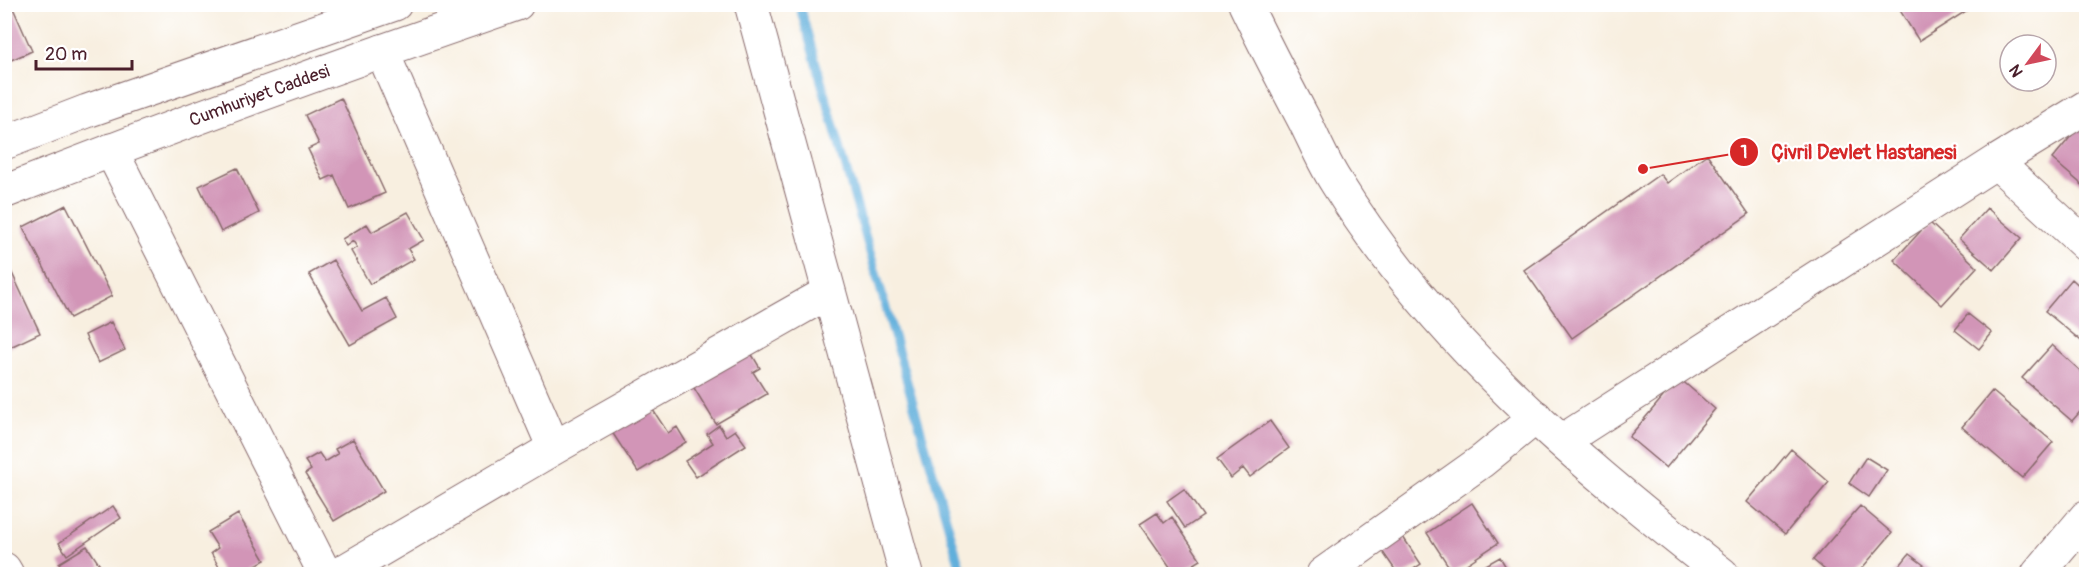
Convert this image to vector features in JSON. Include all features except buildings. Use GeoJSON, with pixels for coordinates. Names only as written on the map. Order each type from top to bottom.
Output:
{"type":"FeatureCollection","features":[{"type":"Feature","properties":{"kind":"street"},"geometry":{"type":"LineString","coordinates":[[4,143],[98,107],[395,4]]}},
{"type":"Feature","properties":{"kind":"street","name":"Cumhuriyet Caddesi"},"geometry":{"type":"LineString","coordinates":[[4,192],[111,150],[517,4]]}},
{"type":"Feature","properties":{"kind":"street"},"geometry":{"type":"LineString","coordinates":[[751,4],[906,574]]}},
{"type":"Feature","properties":{"kind":"street"},"geometry":{"type":"LineString","coordinates":[[1245,4],[1335,181],[1384,253],[1429,309],[1482,366],[1562,441],[1645,514],[1722,574]]}},
{"type":"Feature","properties":{"kind":"street"},"geometry":{"type":"LineString","coordinates":[[382,51],[554,448]]}},
{"type":"Feature","properties":{"kind":"street"},"geometry":{"type":"LineString","coordinates":[[1562,441],[1996,162],[2086,107]]}},
{"type":"Feature","properties":{"kind":"street"},"geometry":{"type":"LineString","coordinates":[[111,150],[325,574]]}},
{"type":"Feature","properties":{"kind":"street"},"geometry":{"type":"LineString","coordinates":[[1996,162],[2086,244]]}},
{"type":"Feature","properties":{"kind":"street"},"geometry":{"type":"LineString","coordinates":[[339,574],[554,448],[829,292]]}},
{"type":"Feature","properties":{"kind":"street"},"geometry":{"type":"LineString","coordinates":[[1323,574],[1482,461],[1536,417]]}},
{"type":"Feature","properties":{"kind":"street"},"geometry":{"type":"LineString","coordinates":[[2038,574],[2086,517]]}},
{"type":"Feature","properties":{"kind":"street"},"geometry":{"type":"LineString","coordinates":[[4,569],[7,574]]}},
{"type":"Feature","properties":{"kind":"waterway"},"geometry":{"type":"LineString","coordinates":[[799,4],[962,574]]}},
{"type":"Feature","properties":{"kind":"place","name":"Çivril Devlet Hastanesi"},"geometry":{"type":"Point","coordinates":[1643,169]}}]}
